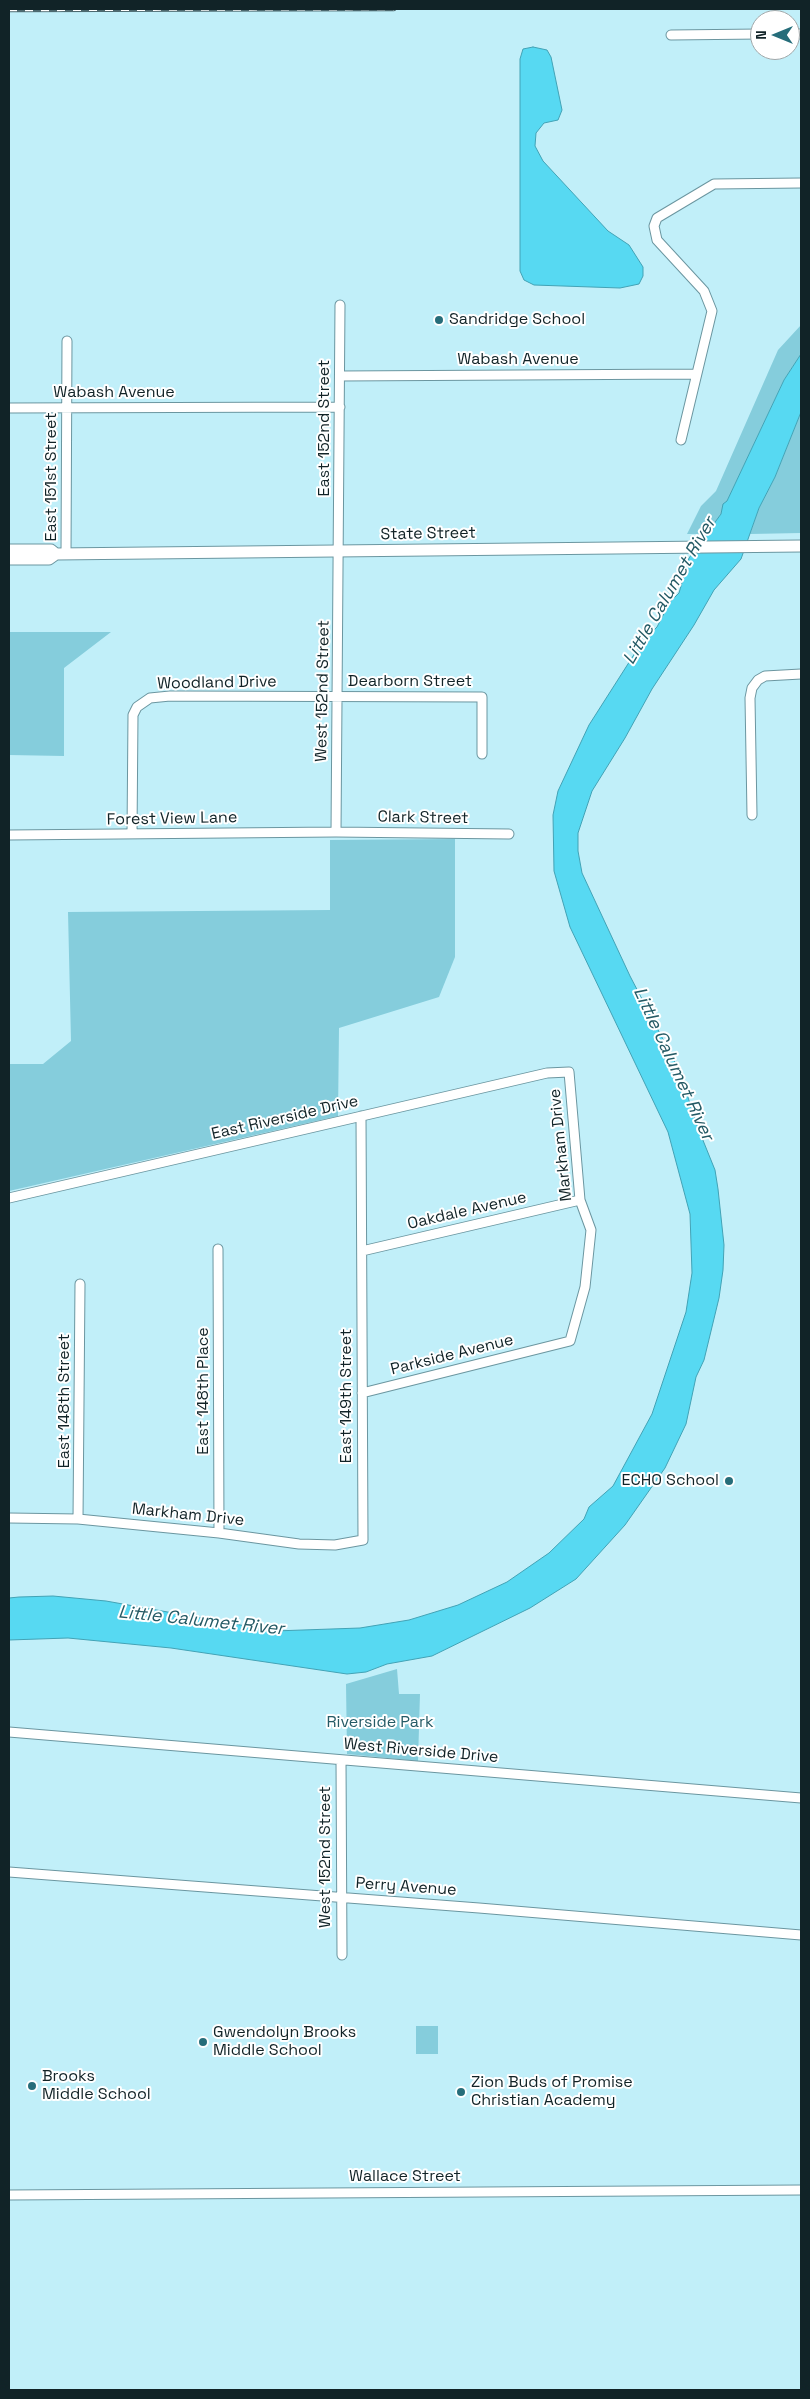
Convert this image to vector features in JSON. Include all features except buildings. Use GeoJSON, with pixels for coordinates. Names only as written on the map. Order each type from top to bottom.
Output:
{"type":"FeatureCollection","features":[{"type":"Feature","properties":{"kind":"main road","name":"State Street"},"geometry":{"type":"LineString","coordinates":[[9,559],[48,559],[61,554],[801,546]]}},
{"type":"Feature","properties":{"kind":"main road","name":"State Street"},"geometry":{"type":"LineString","coordinates":[[9,550],[51,550],[61,554]]}},
{"type":"Feature","properties":{"kind":"street"},"geometry":{"type":"LineString","coordinates":[[671,34],[750,34]]}},
{"type":"Feature","properties":{"kind":"street"},"geometry":{"type":"LineString","coordinates":[[681,440],[712,311],[704,291],[657,240],[654,226],[657,218],[714,184],[801,183]]}},
{"type":"Feature","properties":{"kind":"street","name":"East 152nd Street"},"geometry":{"type":"LineString","coordinates":[[339,551],[340,305]]}},
{"type":"Feature","properties":{"kind":"street","name":"East 151st Street"},"geometry":{"type":"LineString","coordinates":[[61,554],[67,408],[67,341]]}},
{"type":"Feature","properties":{"kind":"street","name":"Wabash Avenue"},"geometry":{"type":"LineString","coordinates":[[340,376],[696,374]]}},
{"type":"Feature","properties":{"kind":"street","name":"Wabash Avenue"},"geometry":{"type":"LineString","coordinates":[[9,408],[340,407]]}},
{"type":"Feature","properties":{"kind":"street","name":"West 152nd Street"},"geometry":{"type":"LineString","coordinates":[[336,832],[339,551]]}},
{"type":"Feature","properties":{"kind":"street"},"geometry":{"type":"LineString","coordinates":[[752,815],[750,698],[752,688],[758,680],[774,674],[801,674]]}},
{"type":"Feature","properties":{"kind":"street","name":"Woodland Drive"},"geometry":{"type":"LineString","coordinates":[[132,834],[133,715],[143,702],[150,698],[170,696],[338,698]]}},
{"type":"Feature","properties":{"kind":"street","name":"Dearborn Street"},"geometry":{"type":"LineString","coordinates":[[338,698],[482,697],[482,754]]}},
{"type":"Feature","properties":{"kind":"street","name":"Clark Street"},"geometry":{"type":"LineString","coordinates":[[336,832],[509,834]]}},
{"type":"Feature","properties":{"kind":"street","name":"Forest View Lane"},"geometry":{"type":"LineString","coordinates":[[9,835],[336,832]]}},
{"type":"Feature","properties":{"kind":"street","name":"East Riverside Drive"},"geometry":{"type":"LineString","coordinates":[[9,1198],[547,1073],[569,1072]]}},
{"type":"Feature","properties":{"kind":"street","name":"Markham Drive"},"geometry":{"type":"LineString","coordinates":[[549,1347],[570,1341],[585,1287],[591,1230],[580,1200],[569,1072]]}},
{"type":"Feature","properties":{"kind":"street"},"geometry":{"type":"LineString","coordinates":[[361,1116],[362,1251]]}},
{"type":"Feature","properties":{"kind":"street","name":"Oakdale Avenue"},"geometry":{"type":"LineString","coordinates":[[362,1251],[580,1200]]}},
{"type":"Feature","properties":{"kind":"street","name":"East 148th Place"},"geometry":{"type":"LineString","coordinates":[[218,1249],[219,1533]]}},
{"type":"Feature","properties":{"kind":"street","name":"East 149th Street"},"geometry":{"type":"LineString","coordinates":[[362,1251],[363,1540]]}},
{"type":"Feature","properties":{"kind":"street","name":"East 148th Street"},"geometry":{"type":"LineString","coordinates":[[78,1519],[80,1284]]}},
{"type":"Feature","properties":{"kind":"street","name":"Parkside Avenue"},"geometry":{"type":"LineString","coordinates":[[362,1393],[549,1347]]}},
{"type":"Feature","properties":{"kind":"street","name":"Markham Drive"},"geometry":{"type":"LineString","coordinates":[[9,1518],[78,1519],[219,1533],[299,1544],[335,1545],[363,1540]]}},
{"type":"Feature","properties":{"kind":"street","name":"West Riverside Drive"},"geometry":{"type":"LineString","coordinates":[[9,1732],[801,1798]]}},
{"type":"Feature","properties":{"kind":"street","name":"West 152nd Street"},"geometry":{"type":"LineString","coordinates":[[341,1760],[342,1955]]}},
{"type":"Feature","properties":{"kind":"street","name":"Perry Avenue"},"geometry":{"type":"LineString","coordinates":[[9,1872],[801,1935]]}},
{"type":"Feature","properties":{"kind":"street","name":"Wallace Street"},"geometry":{"type":"LineString","coordinates":[[9,2195],[801,2190]]}},
{"type":"Feature","properties":{"kind":"green space"},"geometry":{"type":"Polygon","coordinates":[[[801,325],[801,354],[784,380],[721,514],[707,534],[687,534],[701,506],[716,491],[778,350],[801,325]]]}},
{"type":"Feature","properties":{"kind":"green space"},"geometry":{"type":"Polygon","coordinates":[[[801,412],[801,533],[750,534],[759,508],[775,477],[801,412]]]}},
{"type":"Feature","properties":{"kind":"green space"},"geometry":{"type":"Polygon","coordinates":[[[9,632],[111,632],[64,668],[64,756],[9,755],[9,632]]]}},
{"type":"Feature","properties":{"kind":"green space"},"geometry":{"type":"Polygon","coordinates":[[[455,839],[455,957],[439,997],[339,1028],[338,1116],[9,1191],[9,1064],[43,1064],[71,1041],[68,912],[330,910],[330,840],[455,839]]]}},
{"type":"Feature","properties":{"kind":"green space","name":"Riverside Park"},"geometry":{"type":"Polygon","coordinates":[[[397,1669],[399,1694],[420,1694],[418,1761],[347,1754],[346,1684],[397,1669]]]}},
{"type":"Feature","properties":{"kind":"green space"},"geometry":{"type":"Polygon","coordinates":[[[416,2026],[438,2026],[438,2054],[416,2054],[416,2026]]]}},
{"type":"Feature","properties":{"kind":"water"},"geometry":{"type":"Polygon","coordinates":[[[533,47],[547,50],[551,57],[562,110],[558,120],[544,123],[536,133],[535,146],[543,161],[608,231],[629,245],[643,267],[643,276],[639,284],[620,288],[534,285],[524,280],[520,271],[520,59],[523,49],[533,47]]]}},
{"type":"Feature","properties":{"kind":"water","name":"Little Calumet River"},"geometry":{"type":"Polygon","coordinates":[[[801,354],[801,412],[775,477],[759,508],[741,559],[714,590],[694,625],[652,689],[625,738],[592,791],[578,833],[578,851],[582,873],[630,976],[679,1070],[698,1128],[715,1170],[718,1189],[724,1245],[719,1298],[704,1360],[696,1377],[686,1424],[665,1468],[625,1525],[576,1579],[530,1608],[432,1656],[387,1664],[366,1672],[347,1674],[171,1648],[68,1638],[9,1640],[9,1598],[19,1597],[53,1596],[106,1601],[274,1631],[360,1628],[409,1620],[458,1605],[507,1582],[549,1553],[584,1519],[589,1507],[613,1486],[652,1414],[686,1312],[692,1273],[690,1214],[668,1132],[570,927],[554,871],[553,815],[558,791],[589,725],[642,642],[657,627],[670,602],[679,593],[689,558],[721,514],[723,504],[727,501],[784,380],[801,354]]]}},
{"type":"Feature","properties":{"kind":"railway"},"geometry":{"type":"LineString","coordinates":[[9,10],[394,9]]}},
{"type":"Feature","properties":{"kind":"place","name":"Sandridge School"},"geometry":{"type":"Point","coordinates":[439,320]}},
{"type":"Feature","properties":{"kind":"place","name":"ECHO School"},"geometry":{"type":"Point","coordinates":[729,1481]}},
{"type":"Feature","properties":{"kind":"place","name":"Gwendolyn Brooks Middle School"},"geometry":{"type":"Point","coordinates":[203,2042]}},
{"type":"Feature","properties":{"kind":"place","name":"Brooks Middle School"},"geometry":{"type":"Point","coordinates":[32,2086]}},
{"type":"Feature","properties":{"kind":"place","name":"Zion Buds of Promise Christian Academy"},"geometry":{"type":"Point","coordinates":[461,2092]}}]}
